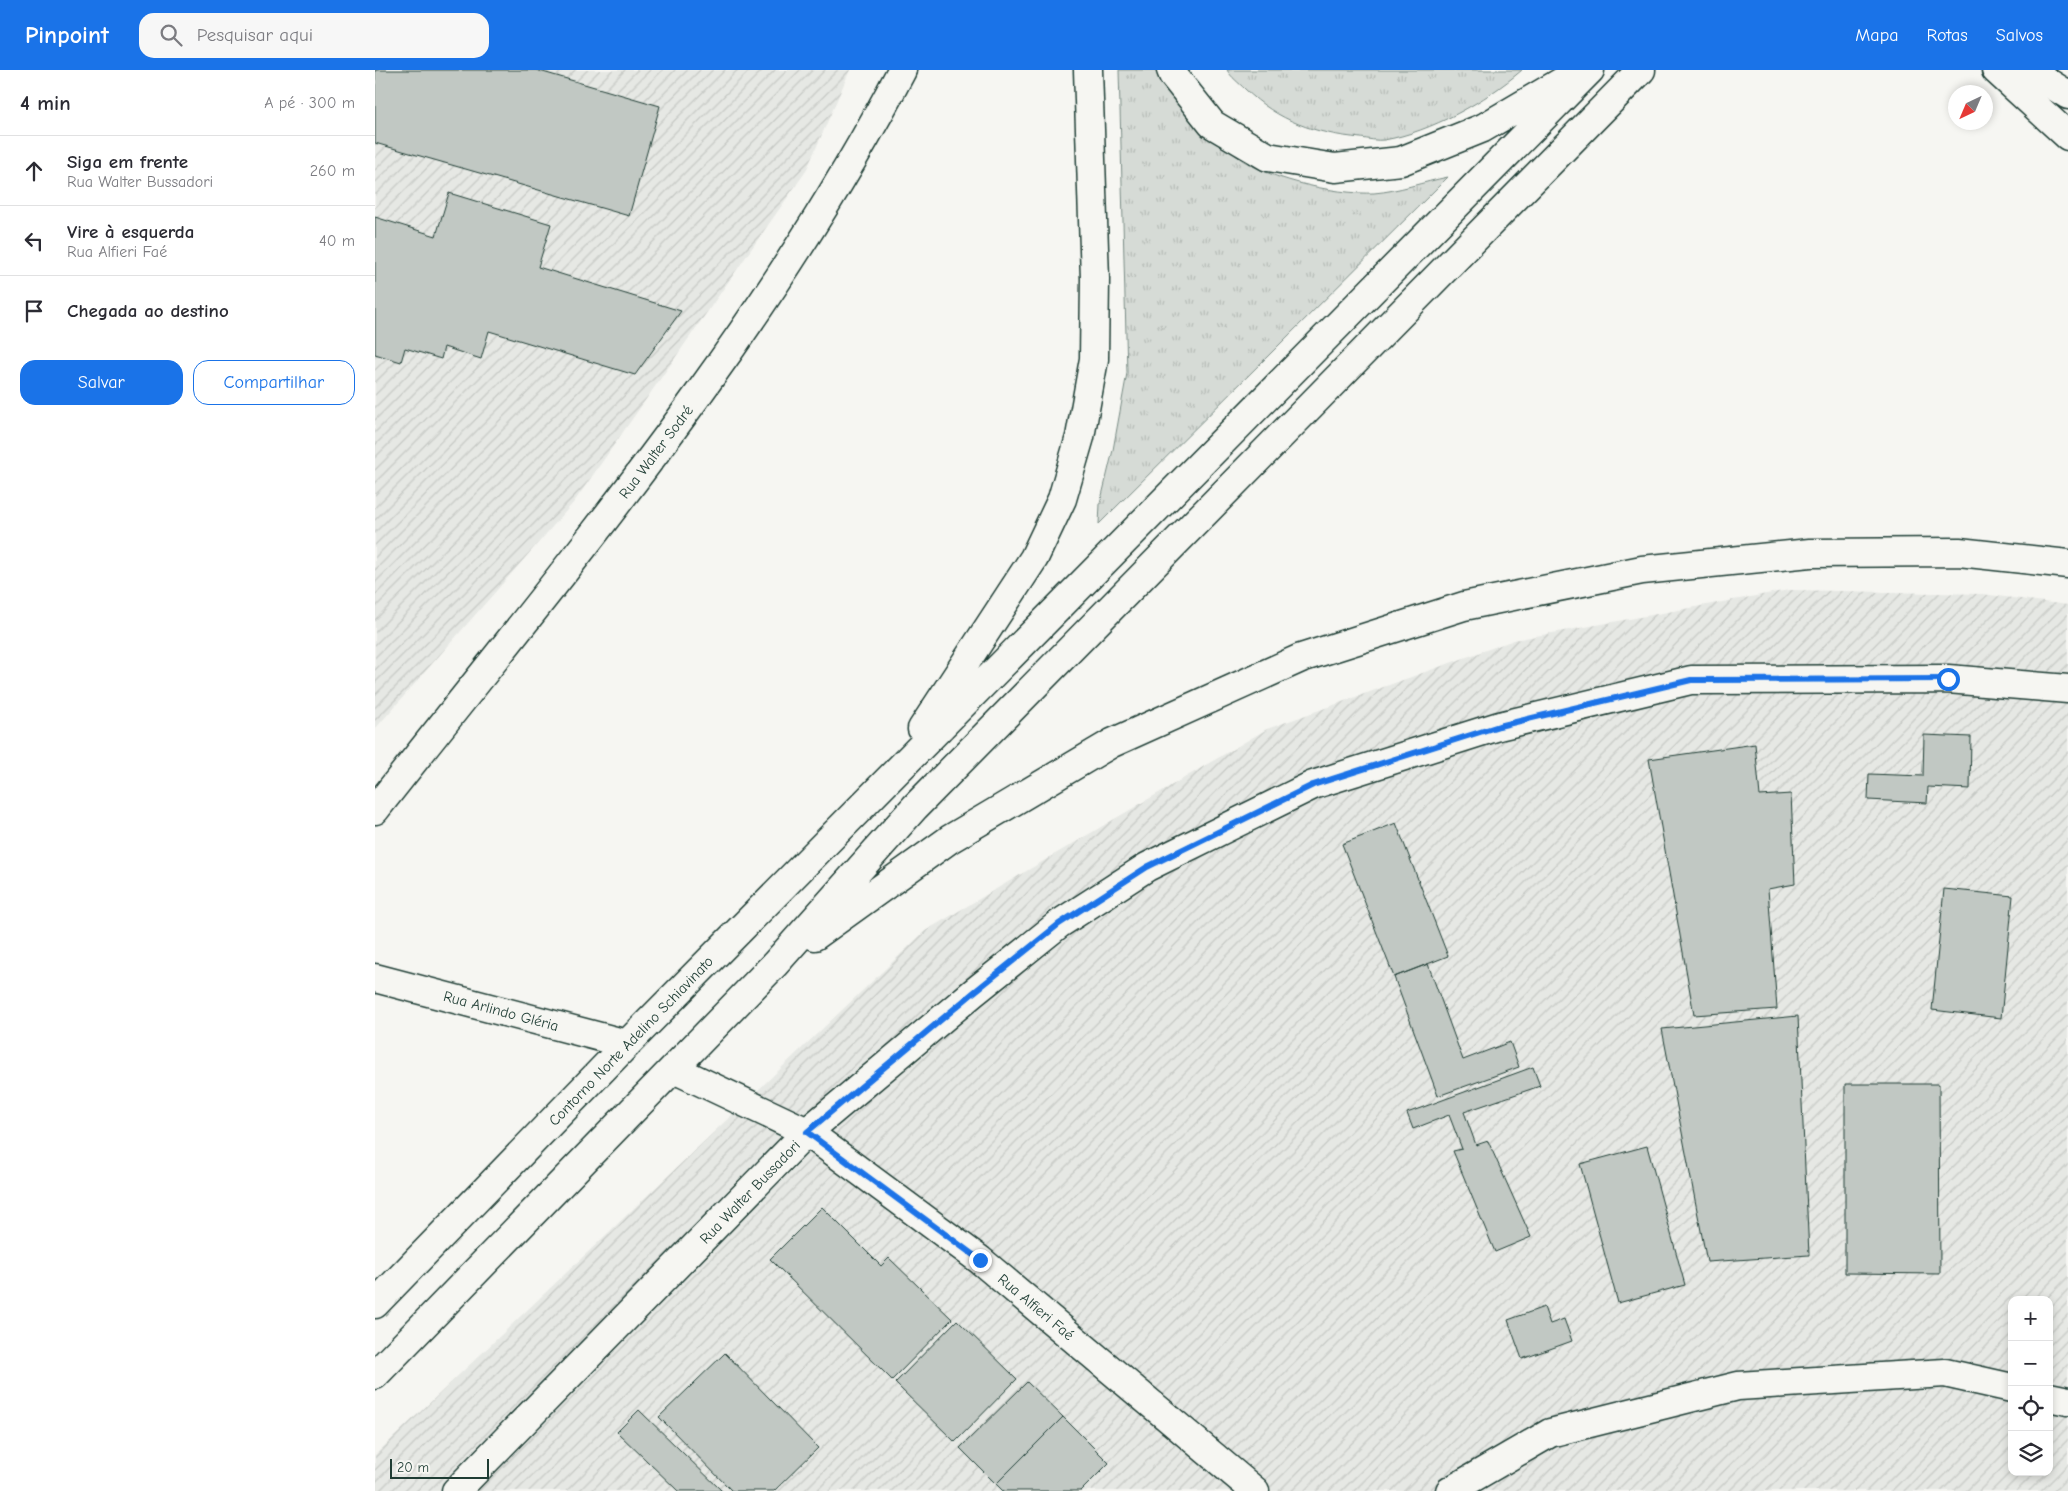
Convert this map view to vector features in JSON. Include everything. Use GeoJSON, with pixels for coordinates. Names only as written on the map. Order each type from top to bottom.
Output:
{"type":"FeatureCollection","features":[{"type":"Feature","properties":{"kind":"main road","name":"Rua Walter Sodré"},"geometry":{"type":"LineString","coordinates":[[375,810],[689,409],[812,226],[869,133],[902,70]]}},
{"type":"Feature","properties":{"kind":"main road"},"geometry":{"type":"LineString","coordinates":[[888,780],[1035,558],[1062,499],[1080,437],[1094,359],[1095,279],[1088,70]]}},
{"type":"Feature","properties":{"kind":"main road"},"geometry":{"type":"LineString","coordinates":[[1171,70],[1212,124],[1268,157],[1335,168],[1401,161],[1483,128],[1582,70]]}},
{"type":"Feature","properties":{"kind":"main road"},"geometry":{"type":"LineString","coordinates":[[888,780],[1590,70]]}},
{"type":"Feature","properties":{"kind":"main road"},"geometry":{"type":"LineString","coordinates":[[375,1375],[775,964],[915,806],[1641,70]]}},
{"type":"Feature","properties":{"kind":"main road"},"geometry":{"type":"LineString","coordinates":[[1996,70],[2068,136]]}},
{"type":"Feature","properties":{"kind":"main road"},"geometry":{"type":"LineString","coordinates":[[2028,70],[2068,95]]}},
{"type":"Feature","properties":{"kind":"main road"},"geometry":{"type":"LineString","coordinates":[[775,964],[950,839],[1112,743],[1301,658],[1455,609],[1642,570],[1810,553],[1959,552],[2068,564]]}},
{"type":"Feature","properties":{"kind":"main road","name":"Rua Walter Bussadori"},"geometry":{"type":"LineString","coordinates":[[456,1491],[807,1132],[973,993],[1059,924],[1147,867],[1313,785],[1499,726],[1691,680],[1948,679],[2068,689]]}},
{"type":"Feature","properties":{"kind":"main road","name":"Contorno Norte Adelino Schiavinato"},"geometry":{"type":"LineString","coordinates":[[375,1304],[627,1044],[888,780]]}},
{"type":"Feature","properties":{"kind":"main road","name":"Rua Arlindo Gléria"},"geometry":{"type":"LineString","coordinates":[[375,978],[627,1044]]}},
{"type":"Feature","properties":{"kind":"main road","name":"Rua Alfieri Faé"},"geometry":{"type":"LineString","coordinates":[[674,1068],[807,1132],[980,1260],[1255,1491]]}},
{"type":"Feature","properties":{"kind":"main road"},"geometry":{"type":"LineString","coordinates":[[1450,1491],[1550,1433],[1738,1386],[1945,1374],[2008,1387]]}},
{"type":"Feature","properties":{"kind":"main road"},"geometry":{"type":"LineString","coordinates":[[2053,1398],[2068,1401]]}},
{"type":"Feature","properties":{"kind":"shaded area"},"geometry":{"type":"Polygon","coordinates":[[[375,70],[850,70],[806,171],[574,502],[375,729],[375,70]]]}},
{"type":"Feature","properties":{"kind":"shaded area"},"geometry":{"type":"Polygon","coordinates":[[[1789,590],[1982,594],[2068,605],[2068,1491],[375,1491],[375,1455],[925,931],[1267,729],[1514,640],[1789,590]]]}},
{"type":"Feature","properties":{"kind":"green space"},"geometry":{"type":"Polygon","coordinates":[[[1119,70],[1162,70],[1204,122],[1231,151],[1243,161],[1278,177],[1319,188],[1374,193],[1448,177],[1099,524],[1100,504],[1113,450],[1127,373],[1119,70]]]}},
{"type":"Feature","properties":{"kind":"green space"},"geometry":{"type":"Polygon","coordinates":[[[1227,70],[1522,70],[1508,82],[1475,104],[1439,123],[1402,136],[1378,140],[1329,133],[1284,118],[1258,100],[1235,80],[1227,70]]]}},
{"type":"Feature","properties":{"kind":"building"},"geometry":{"type":"Polygon","coordinates":[[[375,70],[536,70],[660,106],[629,216],[375,143],[375,70]]]}},
{"type":"Feature","properties":{"kind":"building"},"geometry":{"type":"Polygon","coordinates":[[[449,193],[551,224],[538,267],[681,311],[635,375],[489,331],[481,359],[444,347],[441,359],[405,348],[401,362],[375,354],[375,217],[436,236],[449,193]]]}},
{"type":"Feature","properties":{"kind":"building"},"geometry":{"type":"Polygon","coordinates":[[[1924,735],[1971,737],[1970,789],[1928,787],[1927,803],[1868,800],[1869,774],[1923,776],[1924,735]]]}},
{"type":"Feature","properties":{"kind":"building"},"geometry":{"type":"Polygon","coordinates":[[[1755,744],[1760,796],[1791,794],[1795,884],[1768,889],[1777,1009],[1694,1015],[1649,759],[1755,744]]]}},
{"type":"Feature","properties":{"kind":"building"},"geometry":{"type":"Polygon","coordinates":[[[1396,823],[1448,956],[1394,977],[1342,844],[1396,823]]]}},
{"type":"Feature","properties":{"kind":"building"},"geometry":{"type":"Polygon","coordinates":[[[1944,889],[2013,896],[2001,1018],[1932,1010],[1944,889]]]}},
{"type":"Feature","properties":{"kind":"building"},"geometry":{"type":"Polygon","coordinates":[[[1428,964],[1463,1060],[1510,1042],[1519,1067],[1438,1096],[1394,977],[1428,964]]]}},
{"type":"Feature","properties":{"kind":"building"},"geometry":{"type":"Polygon","coordinates":[[[1798,1016],[1809,1255],[1707,1262],[1662,1029],[1798,1016]]]}},
{"type":"Feature","properties":{"kind":"building"},"geometry":{"type":"Polygon","coordinates":[[[1533,1067],[1540,1086],[1464,1112],[1476,1145],[1488,1141],[1531,1237],[1495,1252],[1453,1151],[1462,1149],[1449,1115],[1413,1129],[1407,1113],[1533,1067]]]}},
{"type":"Feature","properties":{"kind":"building"},"geometry":{"type":"Polygon","coordinates":[[[1845,1084],[1939,1084],[1940,1274],[1845,1273],[1845,1084]]]}},
{"type":"Feature","properties":{"kind":"building"},"geometry":{"type":"Polygon","coordinates":[[[1647,1146],[1685,1285],[1618,1303],[1580,1164],[1647,1146]]]}},
{"type":"Feature","properties":{"kind":"building"},"geometry":{"type":"Polygon","coordinates":[[[822,1207],[881,1266],[889,1258],[952,1319],[892,1380],[770,1259],[822,1207]]]}},
{"type":"Feature","properties":{"kind":"building"},"geometry":{"type":"Polygon","coordinates":[[[1544,1307],[1550,1324],[1564,1319],[1572,1341],[1522,1359],[1508,1320],[1544,1307]]]}},
{"type":"Feature","properties":{"kind":"building"},"geometry":{"type":"Polygon","coordinates":[[[957,1320],[1017,1379],[955,1442],[895,1383],[957,1320]]]}},
{"type":"Feature","properties":{"kind":"building"},"geometry":{"type":"Polygon","coordinates":[[[725,1353],[818,1448],[774,1491],[732,1491],[659,1417],[725,1353]]]}},
{"type":"Feature","properties":{"kind":"building"},"geometry":{"type":"Polygon","coordinates":[[[1027,1382],[1063,1417],[996,1484],[960,1448],[1027,1382]]]}},
{"type":"Feature","properties":{"kind":"building"},"geometry":{"type":"Polygon","coordinates":[[[639,1410],[722,1491],[678,1491],[617,1432],[639,1410]]]}},
{"type":"Feature","properties":{"kind":"building"},"geometry":{"type":"Polygon","coordinates":[[[1063,1417],[1109,1463],[1081,1491],[1003,1491],[996,1484],[1063,1417]]]}},
{"type":"Feature","properties":{"kind":"route"},"geometry":{"type":"LineString","coordinates":[[980,1260],[807,1132],[973,993],[1059,924],[1147,867],[1313,785],[1499,726],[1691,680],[1948,679]]}}]}
